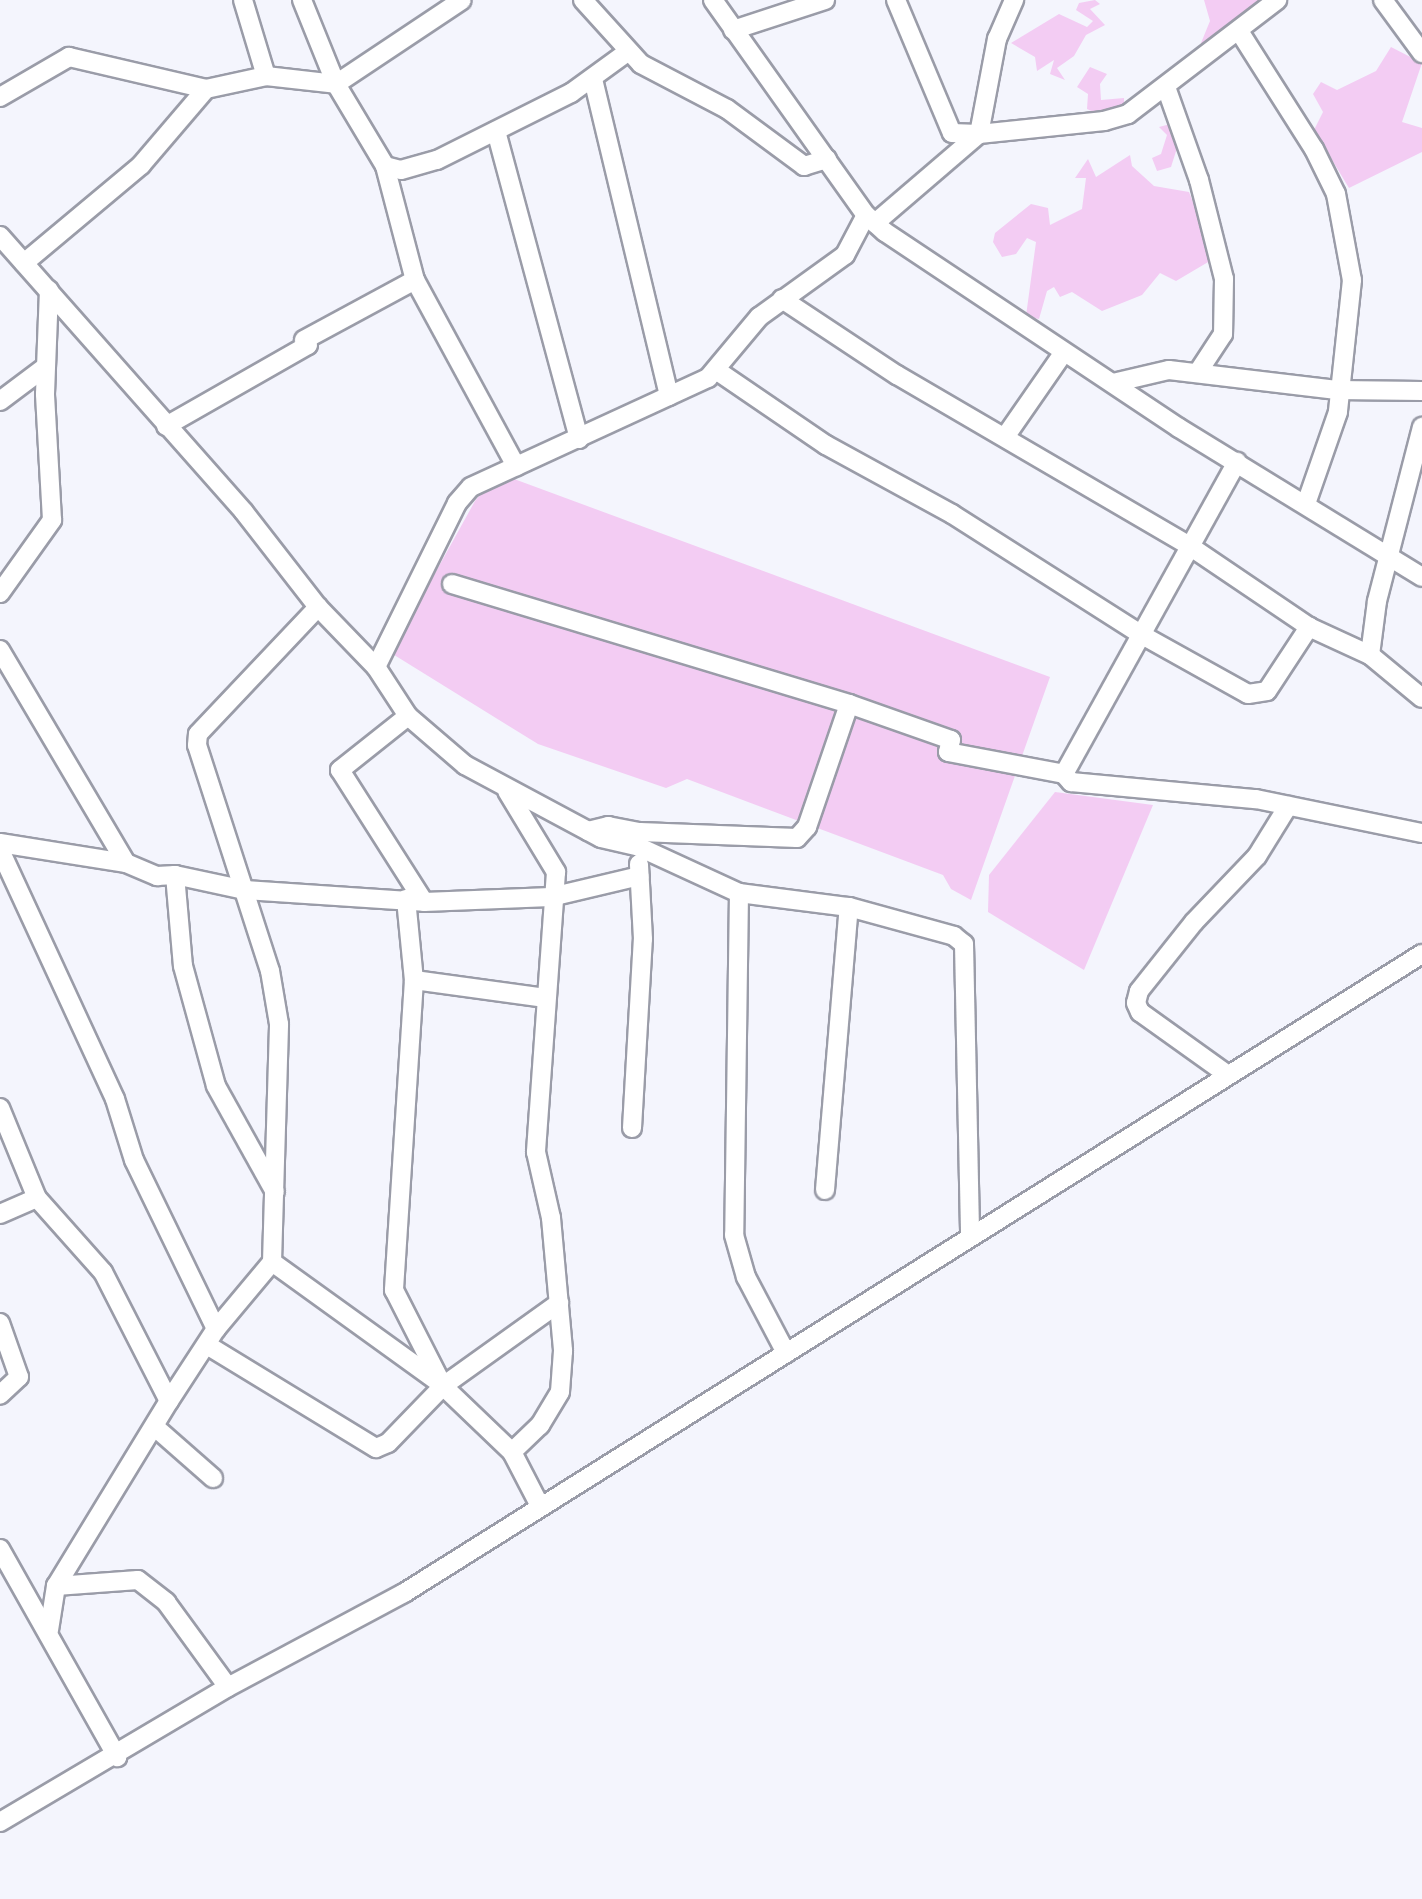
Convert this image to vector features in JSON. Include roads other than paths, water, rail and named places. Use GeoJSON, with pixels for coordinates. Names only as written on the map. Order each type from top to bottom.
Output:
{"type":"FeatureCollection","features":[{"type":"Feature","properties":{"kind":"street"},"geometry":{"type":"LineString","coordinates":[[243,0],[266,76]]}},
{"type":"Feature","properties":{"kind":"street"},"geometry":{"type":"LineString","coordinates":[[302,0],[336,84],[385,166],[415,280],[516,466]]}},
{"type":"Feature","properties":{"kind":"street"},"geometry":{"type":"LineString","coordinates":[[0,97],[69,57],[206,89],[266,76],[336,84],[462,0]]}},
{"type":"Feature","properties":{"kind":"street"},"geometry":{"type":"LineString","coordinates":[[583,0],[626,53],[727,109],[804,166],[827,159]]}},
{"type":"Feature","properties":{"kind":"street"},"geometry":{"type":"LineString","coordinates":[[713,0],[870,219],[969,292],[1237,462],[1389,553],[1422,577]]}},
{"type":"Feature","properties":{"kind":"street"},"geometry":{"type":"LineString","coordinates":[[733,30],[825,0]]}},
{"type":"Feature","properties":{"kind":"street"},"geometry":{"type":"LineString","coordinates":[[896,0],[952,133],[979,134],[1104,121],[1128,114],[1277,0]]}},
{"type":"Feature","properties":{"kind":"street"},"geometry":{"type":"LineString","coordinates":[[376,667],[457,503],[471,487],[579,439],[716,370],[759,317],[833,267],[870,219],[979,134],[997,39],[1014,0]]}},
{"type":"Feature","properties":{"kind":"street"},"geometry":{"type":"LineString","coordinates":[[1383,0],[1422,53]]}},
{"type":"Feature","properties":{"kind":"street"},"geometry":{"type":"LineString","coordinates":[[1239,31],[1314,149],[1336,194],[1352,280],[1337,390],[1338,412],[1306,504]]}},
{"type":"Feature","properties":{"kind":"street"},"geometry":{"type":"LineString","coordinates":[[385,166],[418,167],[496,131],[593,79],[626,53]]}},
{"type":"Feature","properties":{"kind":"street"},"geometry":{"type":"LineString","coordinates":[[593,79],[669,396]]}},
{"type":"Feature","properties":{"kind":"street"},"geometry":{"type":"LineString","coordinates":[[1166,87],[1199,180],[1224,279],[1223,334],[1198,372]]}},
{"type":"Feature","properties":{"kind":"street"},"geometry":{"type":"LineString","coordinates":[[24,263],[141,165],[206,89]]}},
{"type":"Feature","properties":{"kind":"street"},"geometry":{"type":"LineString","coordinates":[[496,131],[579,439]]}},
{"type":"Feature","properties":{"kind":"street"},"geometry":{"type":"LineString","coordinates":[[0,236],[244,512],[318,607],[376,667],[408,716],[465,765],[588,831],[639,847],[739,893],[849,907],[954,936],[964,944],[970,1236]]}},
{"type":"Feature","properties":{"kind":"street"},"geometry":{"type":"LineString","coordinates":[[166,426],[308,345],[304,340],[415,280]]}},
{"type":"Feature","properties":{"kind":"street"},"geometry":{"type":"LineString","coordinates":[[0,593],[52,520],[44,368],[49,290]]}},
{"type":"Feature","properties":{"kind":"street"},"geometry":{"type":"LineString","coordinates":[[782,299],[1191,547],[1309,627],[1370,655],[1422,698]]}},
{"type":"Feature","properties":{"kind":"street"},"geometry":{"type":"LineString","coordinates":[[1005,437],[1064,352]]}},
{"type":"Feature","properties":{"kind":"street"},"geometry":{"type":"LineString","coordinates":[[0,401],[44,368]]}},
{"type":"Feature","properties":{"kind":"street"},"geometry":{"type":"LineString","coordinates":[[716,370],[826,445],[952,514],[1142,635],[1259,696],[1309,627]]}},
{"type":"Feature","properties":{"kind":"street"},"geometry":{"type":"LineString","coordinates":[[1113,383],[1150,371],[1198,372],[1337,390],[1422,391]]}},
{"type":"Feature","properties":{"kind":"street"},"geometry":{"type":"LineString","coordinates":[[1370,655],[1389,553],[1422,427]]}},
{"type":"Feature","properties":{"kind":"street"},"geometry":{"type":"LineString","coordinates":[[1064,774],[1084,730],[1142,635],[1237,462]]}},
{"type":"Feature","properties":{"kind":"street"},"geometry":{"type":"LineString","coordinates":[[452,584],[849,704],[951,740],[948,752],[1064,774],[1071,782],[1288,806],[1422,833]]}},
{"type":"Feature","properties":{"kind":"street"},"geometry":{"type":"LineString","coordinates":[[49,1630],[56,1588],[156,1428],[169,1401],[212,1337],[272,1262],[279,1024],[270,971],[200,759],[198,734],[318,607]]}},
{"type":"Feature","properties":{"kind":"street"},"geometry":{"type":"LineString","coordinates":[[0,650],[126,863]]}},
{"type":"Feature","properties":{"kind":"street"},"geometry":{"type":"LineString","coordinates":[[588,831],[608,826],[640,832],[797,838],[807,827],[849,704]]}},
{"type":"Feature","properties":{"kind":"street"},"geometry":{"type":"LineString","coordinates":[[408,716],[340,770],[415,901],[414,980],[394,1290],[443,1386]]}},
{"type":"Feature","properties":{"kind":"street"},"geometry":{"type":"LineString","coordinates":[[505,787],[556,872],[551,897],[536,1152],[551,1218],[559,1303],[560,1392],[540,1425],[512,1452]]}},
{"type":"Feature","properties":{"kind":"street"},"geometry":{"type":"LineString","coordinates":[[1228,1075],[1140,1012],[1136,1003],[1139,991],[1194,922],[1257,856],[1288,806]]}},
{"type":"Feature","properties":{"kind":"street"},"geometry":{"type":"LineString","coordinates":[[0,843],[126,863],[149,874],[175,875],[245,890],[415,901],[551,897],[640,876]]}},
{"type":"Feature","properties":{"kind":"street"},"geometry":{"type":"LineString","coordinates":[[632,1128],[643,939],[639,847]]}},
{"type":"Feature","properties":{"kind":"street"},"geometry":{"type":"LineString","coordinates":[[0,850],[115,1099],[134,1160],[212,1337],[376,1448],[388,1443],[443,1386],[559,1303]]}},
{"type":"Feature","properties":{"kind":"street"},"geometry":{"type":"LineString","coordinates":[[175,875],[183,966],[216,1086],[276,1194]]}},
{"type":"Feature","properties":{"kind":"street"},"geometry":{"type":"LineString","coordinates":[[739,893],[734,1235],[746,1277],[786,1353]]}},
{"type":"Feature","properties":{"kind":"street"},"geometry":{"type":"LineString","coordinates":[[825,1190],[849,907]]}},
{"type":"Feature","properties":{"kind":"street"},"geometry":{"type":"LineString","coordinates":[[0,1822],[117,1757],[228,1687],[404,1593],[1422,954]]}},
{"type":"Feature","properties":{"kind":"street"},"geometry":{"type":"LineString","coordinates":[[414,980],[546,998]]}},
{"type":"Feature","properties":{"kind":"street"},"geometry":{"type":"LineString","coordinates":[[0,1108],[37,1198],[103,1272],[169,1401]]}},
{"type":"Feature","properties":{"kind":"street"},"geometry":{"type":"LineString","coordinates":[[0,1214],[37,1198]]}},
{"type":"Feature","properties":{"kind":"street"},"geometry":{"type":"LineString","coordinates":[[272,1262],[443,1386],[512,1452],[540,1506]]}},
{"type":"Feature","properties":{"kind":"street"},"geometry":{"type":"LineString","coordinates":[[0,1323],[19,1377],[0,1395]]}},
{"type":"Feature","properties":{"kind":"street"},"geometry":{"type":"LineString","coordinates":[[156,1428],[213,1478]]}},
{"type":"Feature","properties":{"kind":"street"},"geometry":{"type":"LineString","coordinates":[[0,1549],[25,1596],[49,1630],[117,1757]]}},
{"type":"Feature","properties":{"kind":"street"},"geometry":{"type":"LineString","coordinates":[[25,1596],[56,1588],[138,1580],[166,1602],[228,1687]]}}]}
